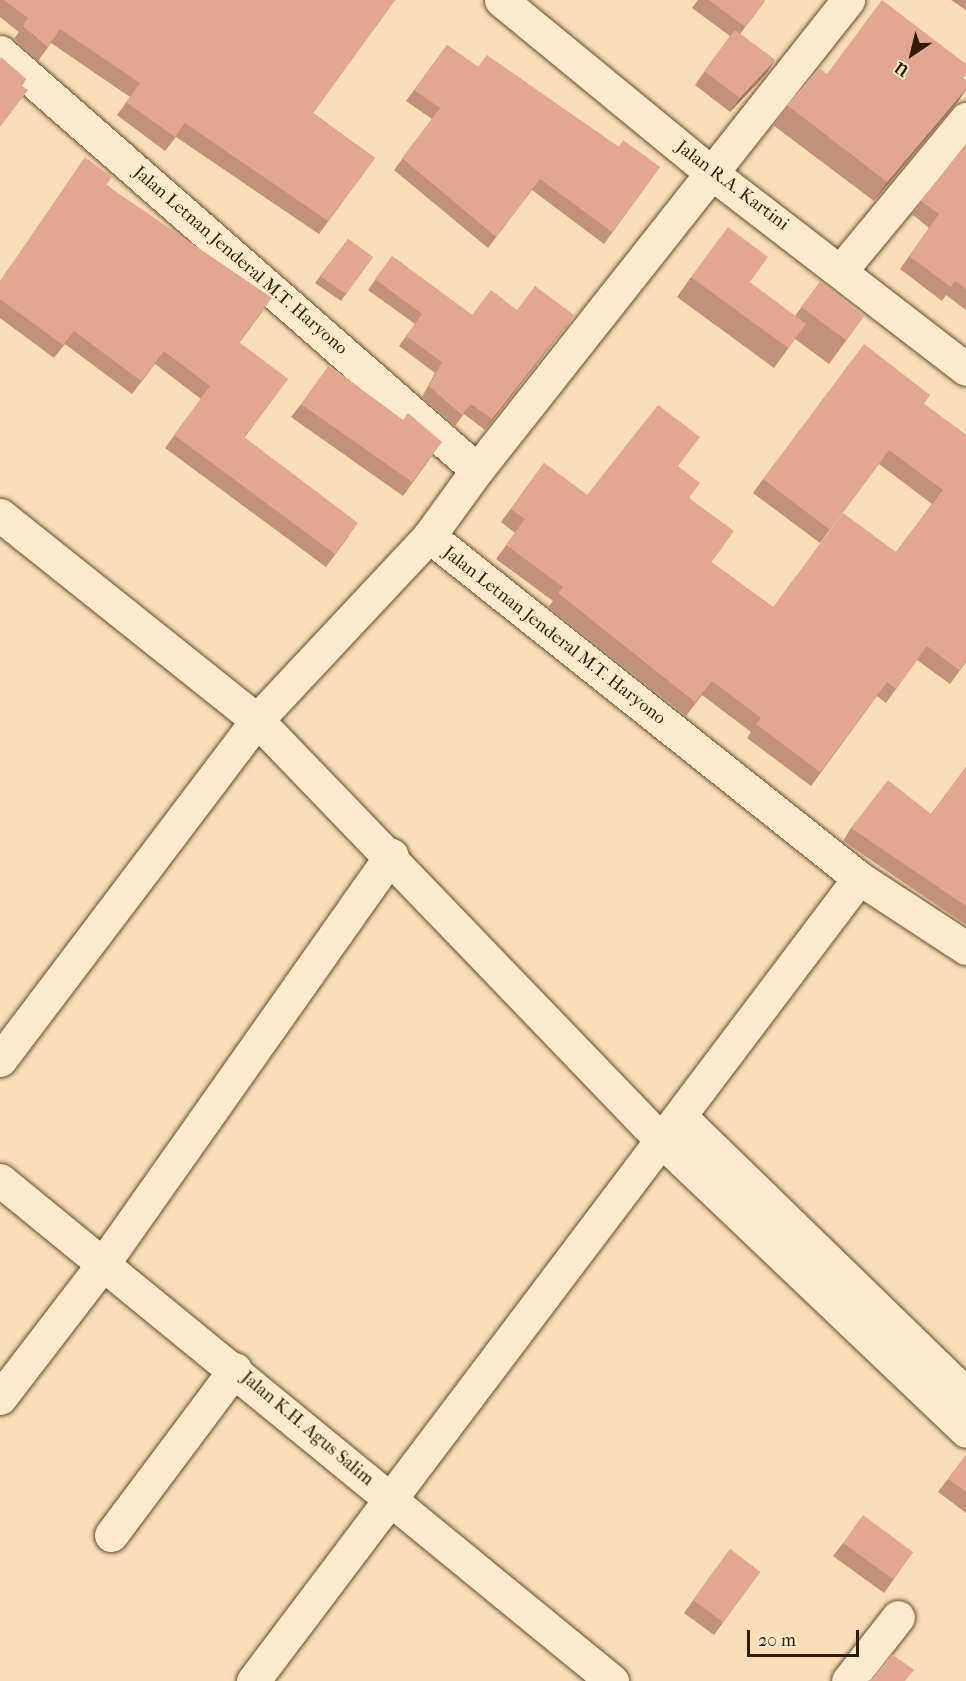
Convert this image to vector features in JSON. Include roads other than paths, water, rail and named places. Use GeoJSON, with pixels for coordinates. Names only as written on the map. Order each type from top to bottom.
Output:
{"type":"FeatureCollection","features":[{"type":"Feature","properties":{"kind":"street","name":"Jalan R.A. Kartini"},"geometry":{"type":"LineString","coordinates":[[501,0],[709,171],[842,269],[966,369]]}},
{"type":"Feature","properties":{"kind":"street"},"geometry":{"type":"LineString","coordinates":[[477,470],[709,171],[848,0]]}},
{"type":"Feature","properties":{"kind":"street","name":"Jalan Letnan Jenderal M.T. Haryono"},"geometry":{"type":"LineString","coordinates":[[0,52],[477,470],[429,536],[859,878],[966,948]]}},
{"type":"Feature","properties":{"kind":"street"},"geometry":{"type":"LineString","coordinates":[[842,269],[966,119]]}},
{"type":"Feature","properties":{"kind":"street"},"geometry":{"type":"LineString","coordinates":[[0,515],[251,729],[391,855],[866,1317],[966,1431]]}},
{"type":"Feature","properties":{"kind":"street"},"geometry":{"type":"LineString","coordinates":[[0,1060],[251,729],[429,536]]}},
{"type":"Feature","properties":{"kind":"street"},"geometry":{"type":"LineString","coordinates":[[0,1398],[105,1261],[391,855]]}},
{"type":"Feature","properties":{"kind":"street"},"geometry":{"type":"LineString","coordinates":[[254,1681],[859,878]]}},
{"type":"Feature","properties":{"kind":"street","name":"Jalan K.H. Agus Salim"},"geometry":{"type":"LineString","coordinates":[[0,1180],[105,1261],[609,1680]]}},
{"type":"Feature","properties":{"kind":"street"},"geometry":{"type":"LineString","coordinates":[[866,1317],[966,1394]]}},
{"type":"Feature","properties":{"kind":"street"},"geometry":{"type":"LineString","coordinates":[[111,1535],[235,1369]]}},
{"type":"Feature","properties":{"kind":"street"},"geometry":{"type":"LineString","coordinates":[[848,1681],[898,1617]]}}]}
